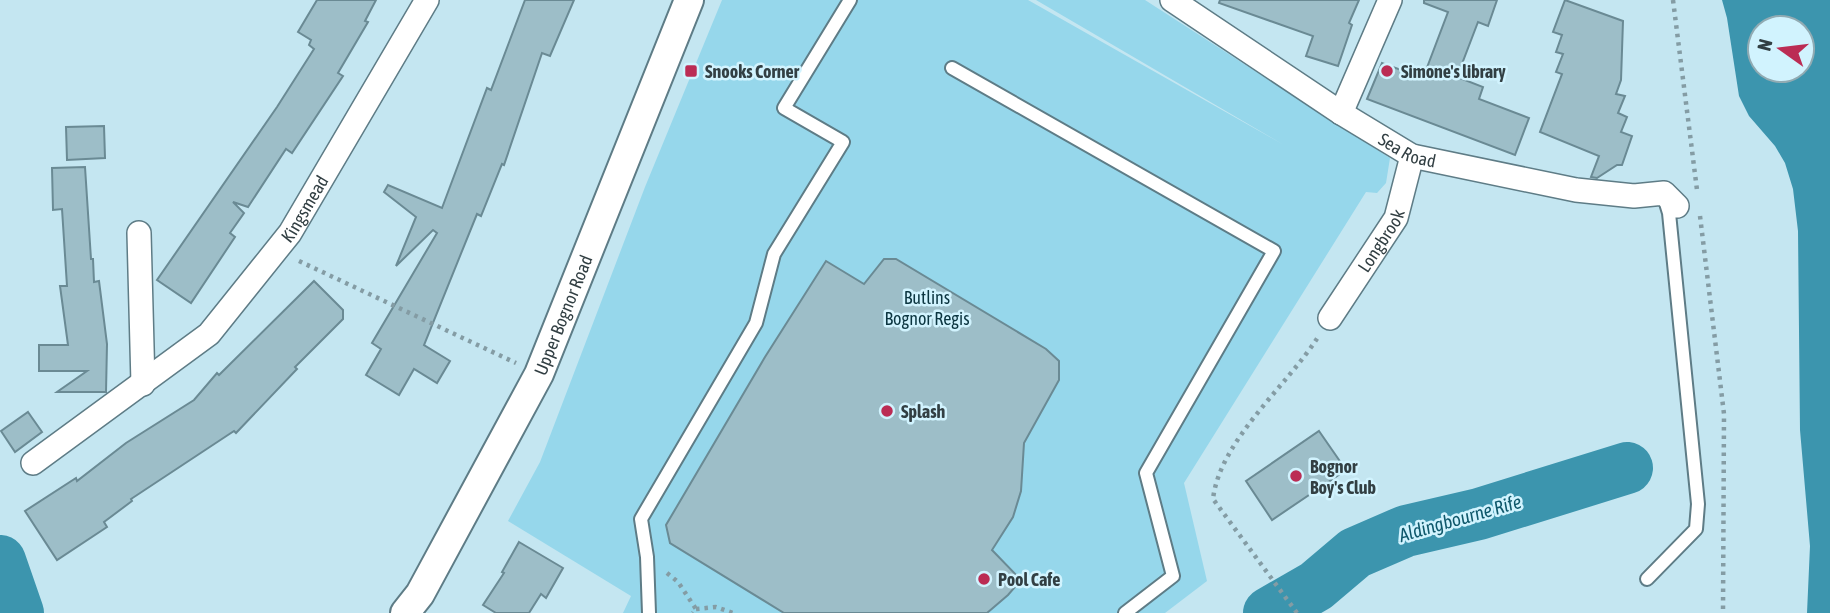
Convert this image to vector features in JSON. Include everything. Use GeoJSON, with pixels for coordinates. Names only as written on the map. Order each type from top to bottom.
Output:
{"type":"FeatureCollection","features":[{"type":"Feature","properties":{"kind":"street","name":"Kingsmead"},"geometry":{"type":"LineString","coordinates":[[33,463],[209,334],[290,233],[427,0]]}},
{"type":"Feature","properties":{"kind":"street","name":"Upper Bognor Road"},"geometry":{"type":"LineString","coordinates":[[405,613],[420,594],[539,374],[688,0]]}},
{"type":"Feature","properties":{"kind":"street","name":"Sea Road"},"geometry":{"type":"LineString","coordinates":[[1172,0],[1341,113],[1412,156],[1576,190],[1680,202]]}},
{"type":"Feature","properties":{"kind":"street"},"geometry":{"type":"LineString","coordinates":[[1341,113],[1390,0]]}},
{"type":"Feature","properties":{"kind":"street","name":"Longbrook"},"geometry":{"type":"LineString","coordinates":[[1330,318],[1396,218],[1412,156]]}},
{"type":"Feature","properties":{"kind":"street"},"geometry":{"type":"LineString","coordinates":[[139,233],[143,384]]}},
{"type":"Feature","properties":{"kind":"lane"},"geometry":{"type":"LineString","coordinates":[[649,613],[647,557],[641,519],[756,323],[774,254],[843,142],[784,108],[850,0]]}},
{"type":"Feature","properties":{"kind":"lane"},"geometry":{"type":"LineString","coordinates":[[952,68],[1274,251],[1146,473],[1173,576],[1125,613]]}},
{"type":"Feature","properties":{"kind":"lane"},"geometry":{"type":"LineString","coordinates":[[1647,579],[1696,528],[1698,504],[1669,213],[1680,202]]}},
{"type":"Feature","properties":{"kind":"path"},"geometry":{"type":"LineString","coordinates":[[1674,0],[1697,194]]}},
{"type":"Feature","properties":{"kind":"path"},"geometry":{"type":"LineString","coordinates":[[1680,202],[1724,414],[1723,613]]}},
{"type":"Feature","properties":{"kind":"path"},"geometry":{"type":"LineString","coordinates":[[276,250],[517,364]]}},
{"type":"Feature","properties":{"kind":"path"},"geometry":{"type":"LineString","coordinates":[[1297,613],[1213,499],[1215,480],[1253,417],[1308,353],[1330,318]]}},
{"type":"Feature","properties":{"kind":"path"},"geometry":{"type":"LineString","coordinates":[[647,557],[678,582],[694,611],[716,607],[733,613]]}},
{"type":"Feature","properties":{"kind":"green space","name":"Butlins Bognor Regis"},"geometry":{"type":"Polygon","coordinates":[[[722,0],[1028,0],[1284,145],[1036,0],[1145,0],[1390,158],[1386,183],[1377,193],[1366,192],[1184,483],[1207,581],[1165,613],[623,613],[631,596],[508,521],[540,462],[645,187],[722,0]]]}},
{"type":"Feature","properties":{"kind":"shaded area"},"geometry":{"type":"Polygon","coordinates":[[[1722,0],[1830,0],[1830,613],[1807,613],[1810,546],[1800,430],[1798,231],[1793,189],[1785,163],[1775,146],[1749,116],[1739,96],[1722,0]]]}},
{"type":"Feature","properties":{"kind":"building"},"geometry":{"type":"Polygon","coordinates":[[[317,0],[376,0],[365,21],[368,22],[338,73],[343,76],[292,153],[286,149],[248,207],[233,202],[244,213],[230,233],[235,237],[191,303],[157,280],[314,49],[309,45],[311,40],[298,32],[317,0]]]}},
{"type":"Feature","properties":{"kind":"building"},"geometry":{"type":"Polygon","coordinates":[[[525,0],[574,0],[550,56],[542,53],[504,165],[502,164],[481,216],[477,214],[424,345],[450,361],[437,383],[414,369],[399,395],[366,375],[381,349],[372,343],[437,233],[433,230],[396,266],[416,217],[384,192],[388,185],[442,208],[487,88],[491,90],[525,0]]]}},
{"type":"Feature","properties":{"kind":"building"},"geometry":{"type":"Polygon","coordinates":[[[1220,0],[1359,0],[1349,23],[1352,25],[1338,66],[1306,56],[1313,36],[1219,3],[1220,0]]]}},
{"type":"Feature","properties":{"kind":"building"},"geometry":{"type":"Polygon","coordinates":[[[1424,0],[1497,0],[1488,26],[1478,22],[1457,77],[1483,87],[1479,99],[1529,118],[1515,155],[1367,99],[1382,63],[1423,78],[1448,12],[1424,3],[1424,0]]]}},
{"type":"Feature","properties":{"kind":"building"},"geometry":{"type":"Polygon","coordinates":[[[1565,0],[1623,21],[1621,80],[1616,94],[1625,96],[1618,113],[1627,117],[1621,132],[1632,136],[1622,165],[1617,165],[1597,178],[1591,177],[1599,156],[1540,132],[1562,74],[1556,72],[1563,54],[1556,52],[1562,35],[1553,32],[1565,0]]]}},
{"type":"Feature","properties":{"kind":"building"},"geometry":{"type":"Polygon","coordinates":[[[104,126],[105,158],[67,160],[66,127],[104,126]]]}},
{"type":"Feature","properties":{"kind":"building"},"geometry":{"type":"Polygon","coordinates":[[[85,167],[91,259],[94,282],[99,281],[107,344],[106,392],[57,392],[87,371],[39,371],[39,345],[68,345],[60,286],[67,286],[62,209],[53,210],[52,168],[85,167]]]}},
{"type":"Feature","properties":{"kind":"building","name":"Splash"},"geometry":{"type":"Polygon","coordinates":[[[884,259],[896,259],[1046,349],[1059,361],[1059,380],[1024,443],[1021,491],[1013,517],[992,550],[1021,580],[987,613],[784,613],[670,543],[666,525],[765,357],[826,261],[864,284],[884,259]]]}},
{"type":"Feature","properties":{"kind":"building"},"geometry":{"type":"Polygon","coordinates":[[[314,281],[343,310],[343,319],[295,367],[297,369],[236,433],[234,431],[131,499],[132,501],[104,522],[107,527],[57,560],[25,511],[76,478],[77,481],[126,443],[194,400],[217,373],[219,375],[314,281]]]}},
{"type":"Feature","properties":{"kind":"building"},"geometry":{"type":"Polygon","coordinates":[[[28,412],[42,432],[15,452],[1,431],[28,412]]]}},
{"type":"Feature","properties":{"kind":"building","name":"Bognor Boy's Club"},"geometry":{"type":"Polygon","coordinates":[[[1319,431],[1346,470],[1272,520],[1246,481],[1319,431]]]}},
{"type":"Feature","properties":{"kind":"building"},"geometry":{"type":"Polygon","coordinates":[[[519,542],[563,568],[546,598],[541,594],[529,613],[496,613],[483,605],[504,573],[502,572],[519,542]]]}},
{"type":"Feature","properties":{"kind":"waterway","name":"Aldingbourne Rife"},"geometry":{"type":"LineString","coordinates":[[1269,613],[1316,586],[1355,553],[1406,531],[1479,514],[1627,468]]}},
{"type":"Feature","properties":{"kind":"waterway","name":"Aldingbourne Rife"},"geometry":{"type":"LineString","coordinates":[[0,561],[18,613]]}},
{"type":"Feature","properties":{"kind":"place","name":"Snooks Corner"},"geometry":{"type":"Point","coordinates":[691,71]}},
{"type":"Feature","properties":{"kind":"place","name":"Simone's library"},"geometry":{"type":"Point","coordinates":[1387,71]}},
{"type":"Feature","properties":{"kind":"place","name":"Splash"},"geometry":{"type":"Point","coordinates":[887,411]}},
{"type":"Feature","properties":{"kind":"place","name":"Bognor Boy's Club"},"geometry":{"type":"Point","coordinates":[1296,476]}},
{"type":"Feature","properties":{"kind":"place","name":"Pool Cafe"},"geometry":{"type":"Point","coordinates":[984,579]}}]}
